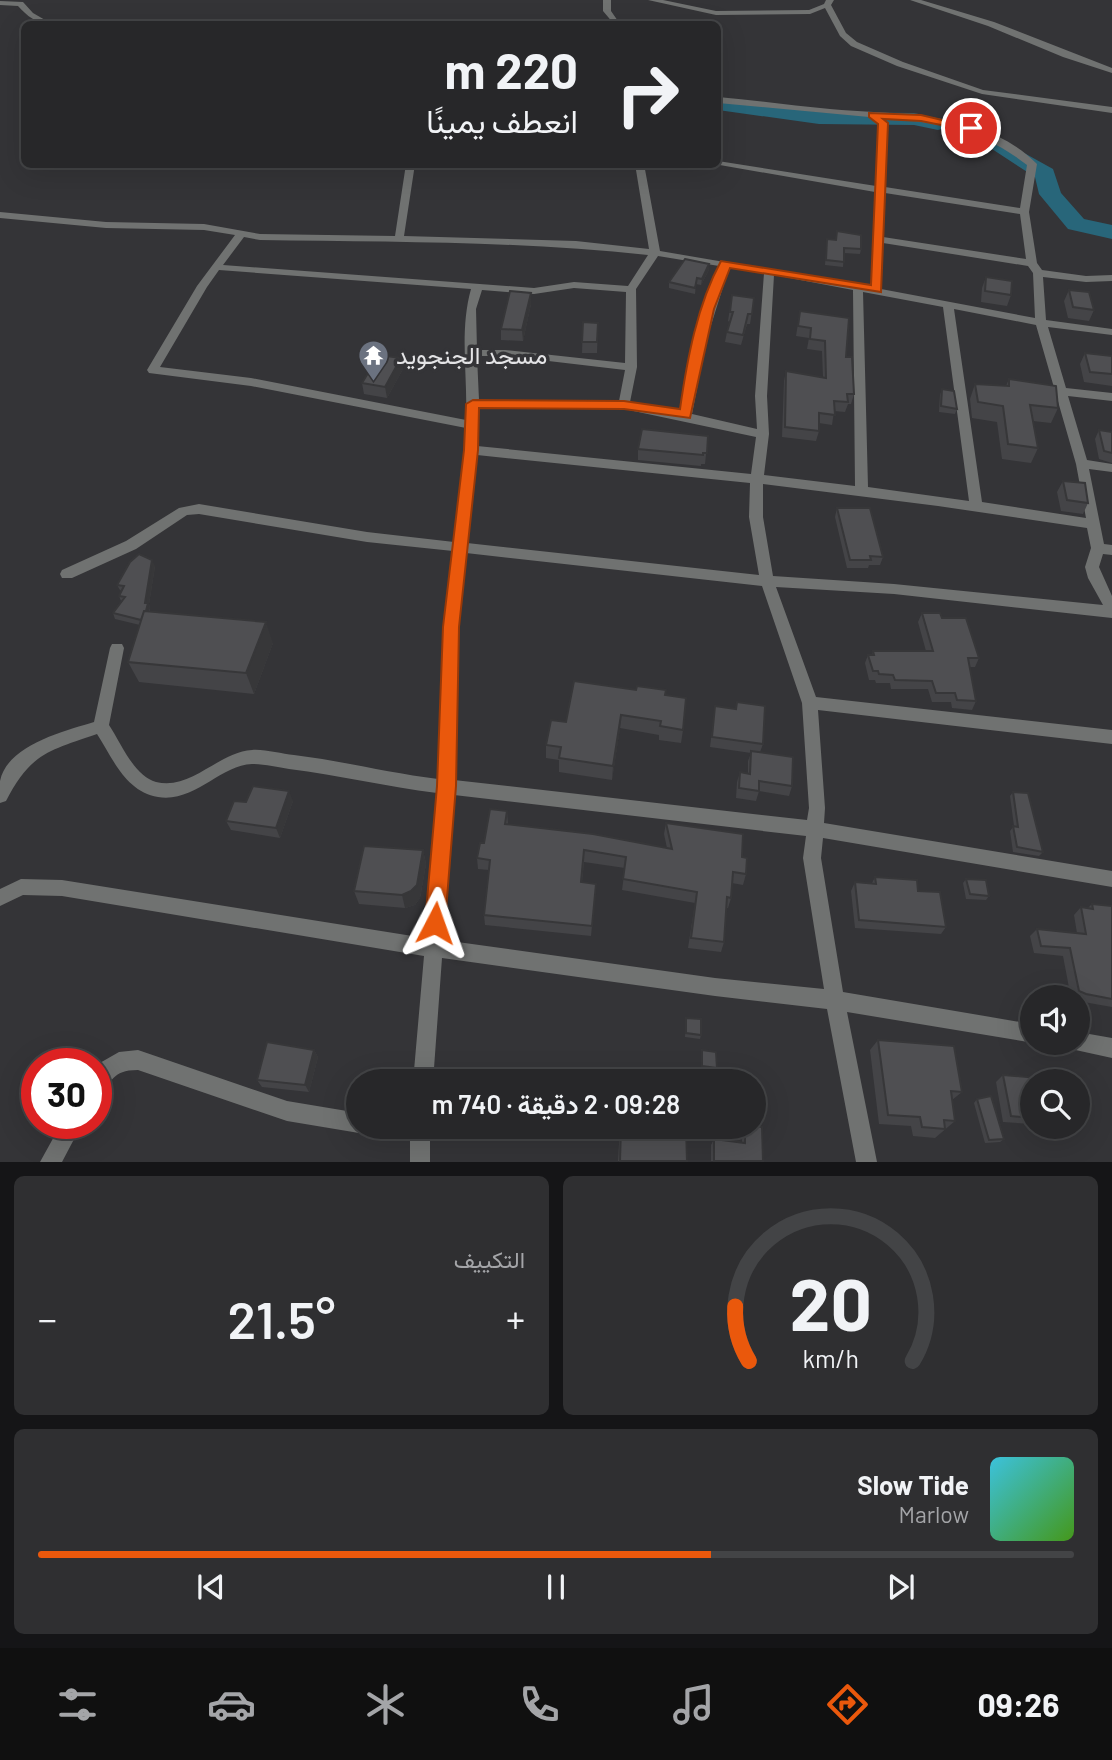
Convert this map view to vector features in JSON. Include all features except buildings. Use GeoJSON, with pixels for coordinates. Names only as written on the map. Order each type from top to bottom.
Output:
{"type":"FeatureCollection","features":[{"type":"Feature","properties":{"kind":"street"},"geometry":{"type":"LineString","coordinates":[[607,0],[607,11],[615,21]]}},
{"type":"Feature","properties":{"kind":"street"},"geometry":{"type":"LineString","coordinates":[[652,0],[716,13],[810,12],[829,3],[843,34],[854,44],[900,64],[982,92],[1112,110]]}},
{"type":"Feature","properties":{"kind":"street"},"geometry":{"type":"LineString","coordinates":[[914,0],[991,24],[1112,71]]}},
{"type":"Feature","properties":{"kind":"street"},"geometry":{"type":"LineString","coordinates":[[0,4],[20,4],[30,15],[42,21]]}},
{"type":"Feature","properties":{"kind":"street"},"geometry":{"type":"LineString","coordinates":[[721,100],[945,121],[988,134],[1032,164],[1024,212],[1035,268],[1041,322],[1082,464],[1093,524],[1105,549],[1093,567],[1095,578],[1112,610]]}},
{"type":"Feature","properties":{"kind":"street"},"geometry":{"type":"LineString","coordinates":[[872,115],[883,123],[876,289]]}},
{"type":"Feature","properties":{"kind":"street"},"geometry":{"type":"LineString","coordinates":[[721,164],[1024,212]]}},
{"type":"Feature","properties":{"kind":"street"},"geometry":{"type":"LineString","coordinates":[[399,239],[410,168]]}},
{"type":"Feature","properties":{"kind":"street"},"geometry":{"type":"LineString","coordinates":[[624,405],[631,367],[631,289],[655,253],[640,168]]}},
{"type":"Feature","properties":{"kind":"street"},"geometry":{"type":"LineString","coordinates":[[0,215],[106,226],[204,227],[240,235],[576,244],[769,271],[1041,322],[1112,332]]}},
{"type":"Feature","properties":{"kind":"street"},"geometry":{"type":"LineString","coordinates":[[240,235],[215,267],[153,370],[251,382],[472,425]]}},
{"type":"Feature","properties":{"kind":"street"},"geometry":{"type":"LineString","coordinates":[[878,239],[1086,279],[1112,278]]}},
{"type":"Feature","properties":{"kind":"street"},"geometry":{"type":"LineString","coordinates":[[686,415],[691,374],[708,309],[725,264]]}},
{"type":"Feature","properties":{"kind":"street"},"geometry":{"type":"LineString","coordinates":[[215,267],[477,288],[534,291],[574,285],[631,289]]}},
{"type":"Feature","properties":{"kind":"street"},"geometry":{"type":"LineString","coordinates":[[769,271],[761,396],[763,434],[755,495],[756,517],[767,581],[810,703],[817,807],[812,858],[835,1000],[867,1161]]}},
{"type":"Feature","properties":{"kind":"street"},"geometry":{"type":"LineString","coordinates":[[858,287],[862,491]]}},
{"type":"Feature","properties":{"kind":"street"},"geometry":{"type":"LineString","coordinates":[[424,1069],[446,786],[451,627],[471,450],[471,309],[477,288]]}},
{"type":"Feature","properties":{"kind":"street"},"geometry":{"type":"LineString","coordinates":[[948,304],[976,505]]}},
{"type":"Feature","properties":{"kind":"street"},"geometry":{"type":"LineString","coordinates":[[471,353],[505,353],[631,367]]}},
{"type":"Feature","properties":{"kind":"street"},"geometry":{"type":"LineString","coordinates":[[1060,391],[1112,397]]}},
{"type":"Feature","properties":{"kind":"street"},"geometry":{"type":"LineString","coordinates":[[473,404],[624,405],[659,408],[734,429],[763,434]]}},
{"type":"Feature","properties":{"kind":"street"},"geometry":{"type":"LineString","coordinates":[[471,450],[862,491],[976,505],[1093,524]]}},
{"type":"Feature","properties":{"kind":"street"},"geometry":{"type":"LineString","coordinates":[[1082,464],[1112,468]]}},
{"type":"Feature","properties":{"kind":"street"},"geometry":{"type":"LineString","coordinates":[[67,574],[131,545],[190,509],[354,535],[767,581],[894,589],[1112,610]]}},
{"type":"Feature","properties":{"kind":"street"},"geometry":{"type":"LineString","coordinates":[[117,648],[101,726],[133,776],[143,784],[159,790],[181,788],[203,779],[229,762],[252,757],[315,765],[387,780],[816,829],[1112,879]]}},
{"type":"Feature","properties":{"kind":"street"},"geometry":{"type":"LineString","coordinates":[[810,703],[1112,737]]}},
{"type":"Feature","properties":{"kind":"street"},"geometry":{"type":"LineString","coordinates":[[0,796],[15,768],[26,756],[40,748],[101,726]]}},
{"type":"Feature","properties":{"kind":"street"},"geometry":{"type":"LineString","coordinates":[[0,898],[21,887],[62,888],[433,948],[715,987],[835,1000],[1020,1032]]}},
{"type":"Feature","properties":{"kind":"street"},"geometry":{"type":"LineString","coordinates":[[1090,1044],[1112,1048]]}},
{"type":"Feature","properties":{"kind":"street"},"geometry":{"type":"LineString","coordinates":[[112,1064],[126,1059],[138,1060],[287,1111],[346,1121]]}},
{"type":"Feature","properties":{"kind":"street"},"geometry":{"type":"LineString","coordinates":[[50,1161],[63,1139]]}},
{"type":"Feature","properties":{"kind":"street"},"geometry":{"type":"LineString","coordinates":[[419,1139],[420,1161]]}},
{"type":"Feature","properties":{"kind":"waterway"},"geometry":{"type":"LineString","coordinates":[[721,104],[819,118],[914,119],[938,124]]}},
{"type":"Feature","properties":{"kind":"waterway"},"geometry":{"type":"LineString","coordinates":[[999,145],[1045,174],[1050,194],[1076,224],[1112,232]]}},
{"type":"Feature","properties":{"kind":"place","name":"مسجد الجنجويد"},"geometry":{"type":"Point","coordinates":[373,383]}},
{"type":"Feature","properties":{"kind":"route"},"geometry":{"type":"LineString","coordinates":[[435,923],[446,786],[451,627],[471,450],[473,404],[624,405],[659,408],[686,415],[691,374],[708,309],[725,264],[876,289],[883,123],[872,115],[945,121],[971,128]]}}]}
